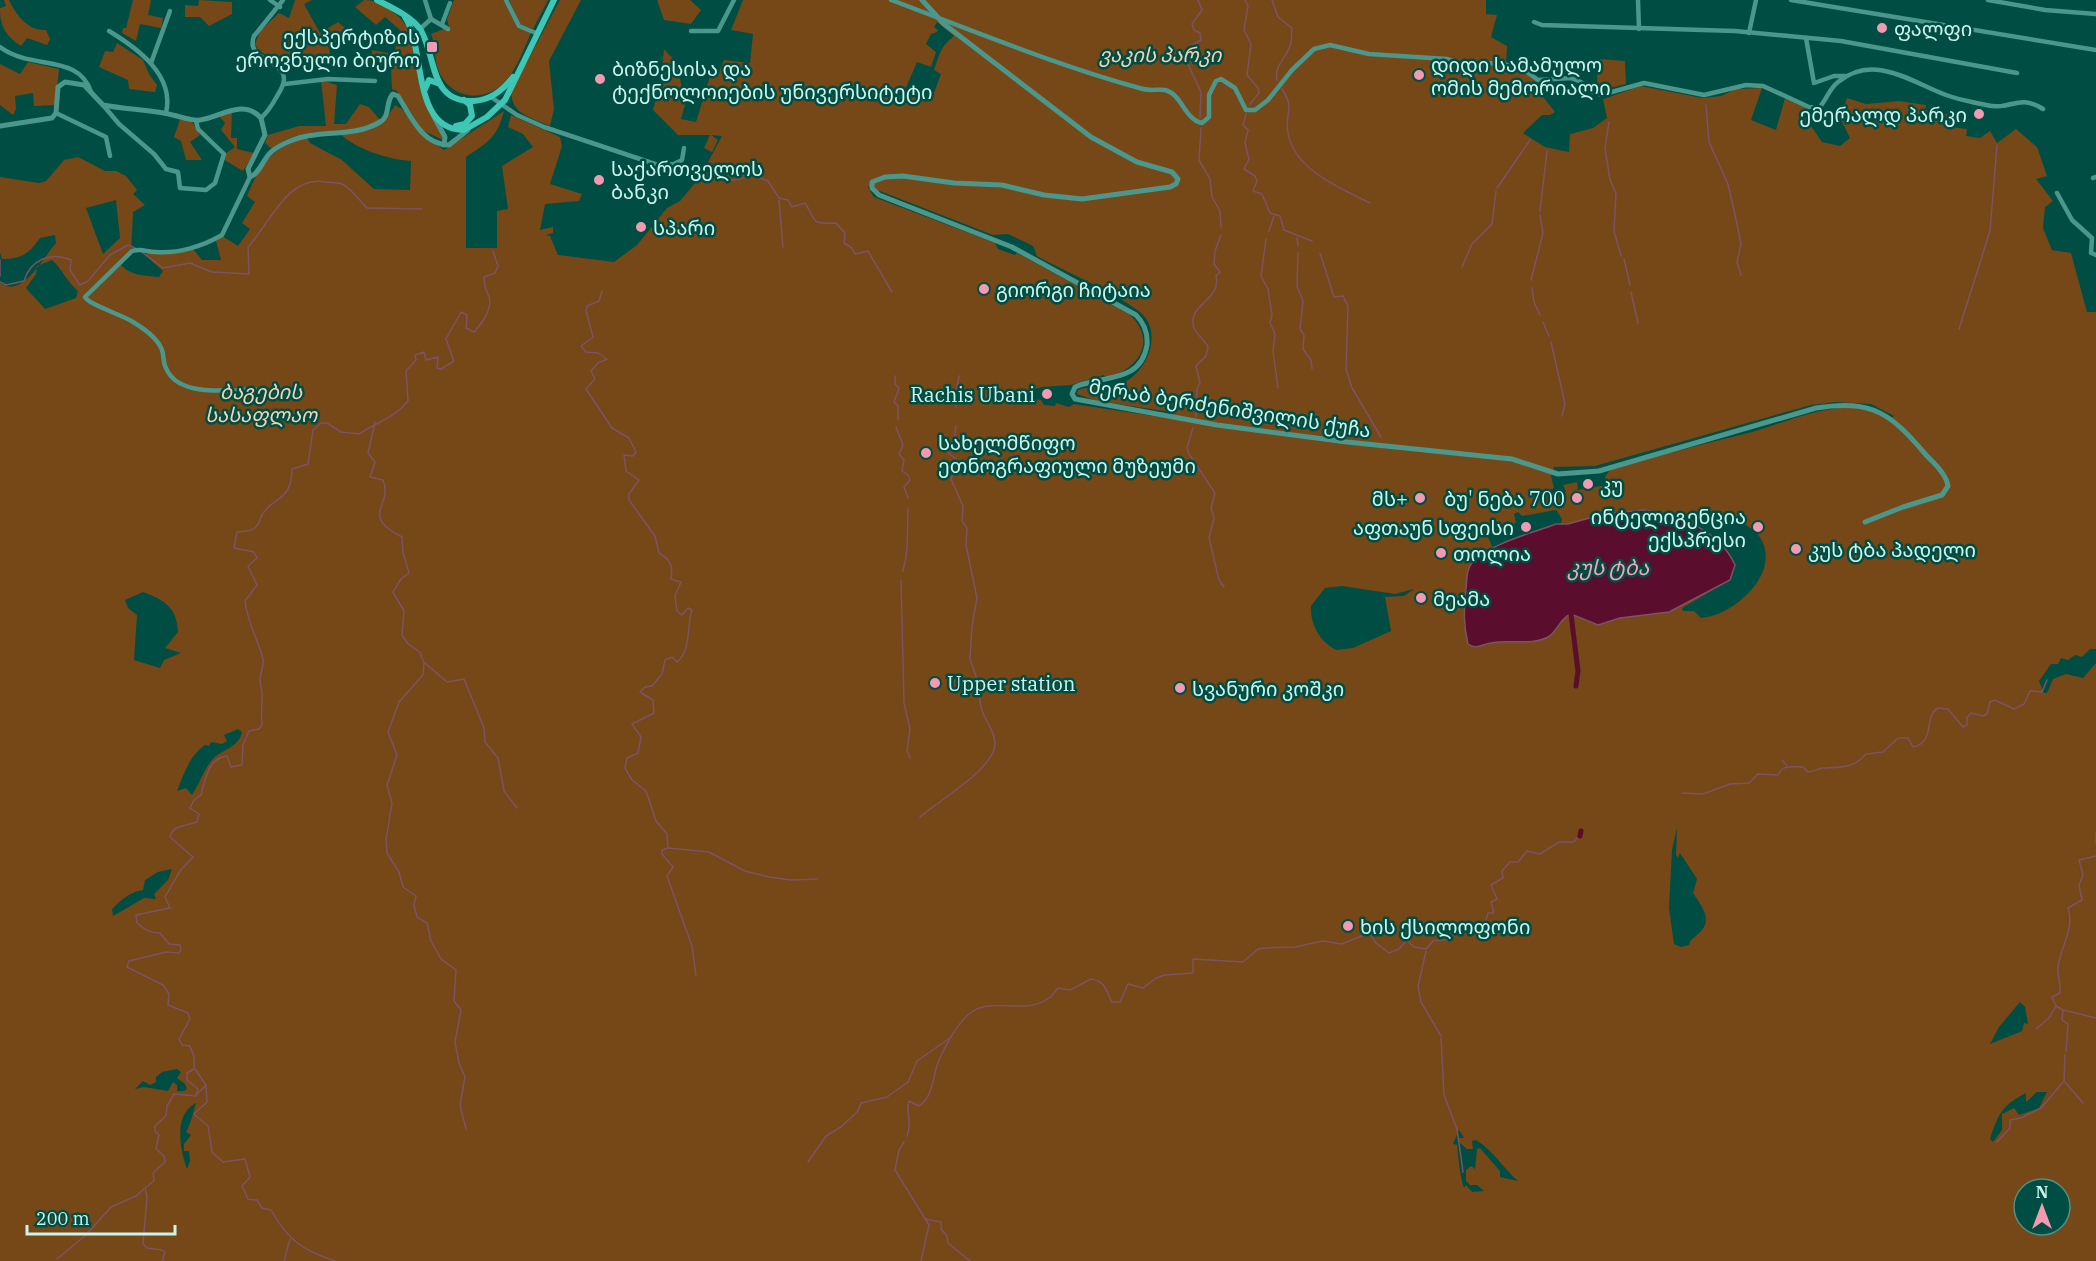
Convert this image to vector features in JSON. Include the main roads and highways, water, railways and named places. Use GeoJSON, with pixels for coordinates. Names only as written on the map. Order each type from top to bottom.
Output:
{"type":"FeatureCollection","features":[{"type":"Feature","properties":{"kind":"main road"},"geometry":{"type":"LineString","coordinates":[[377,0],[405,16],[420,29],[440,84],[451,95],[464,100],[478,101],[491,97],[507,85],[517,72]]}},
{"type":"Feature","properties":{"kind":"main road"},"geometry":{"type":"LineString","coordinates":[[405,16],[414,36],[419,75],[433,114],[446,126],[460,130],[469,128],[502,104],[508,96],[517,72],[554,0]]}},
{"type":"Feature","properties":{"kind":"main road"},"geometry":{"type":"LineString","coordinates":[[425,93],[429,80],[440,84]]}},
{"type":"Feature","properties":{"kind":"main road"},"geometry":{"type":"LineString","coordinates":[[446,126],[460,126],[471,119],[472,108],[464,100]]}},
{"type":"Feature","properties":{"kind":"water","name":"კუს ტბა"},"geometry":{"type":"Polygon","coordinates":[[[1645,510],[1685,521],[1698,527],[1720,543],[1735,565],[1730,580],[1669,612],[1620,618],[1598,625],[1571,614],[1542,640],[1498,642],[1477,647],[1468,644],[1464,617],[1468,572],[1470,566],[1485,552],[1556,524],[1568,524],[1604,514],[1645,510]]]}},
{"type":"Feature","properties":{"kind":"waterway"},"geometry":{"type":"LineString","coordinates":[[1198,0],[1202,10],[1192,24],[1194,30],[1200,33],[1201,40],[1189,47],[1185,58],[1201,92],[1200,118]]}},
{"type":"Feature","properties":{"kind":"waterway"},"geometry":{"type":"LineString","coordinates":[[1245,0],[1248,6],[1244,30],[1251,44],[1247,75],[1258,88],[1259,93],[1250,104]]}},
{"type":"Feature","properties":{"kind":"waterway"},"geometry":{"type":"LineString","coordinates":[[1272,0],[1278,17],[1292,28],[1291,43],[1279,65],[1277,80]]}},
{"type":"Feature","properties":{"kind":"waterway"},"geometry":{"type":"LineString","coordinates":[[1282,89],[1289,107],[1288,133],[1299,158],[1321,177],[1370,203]]}},
{"type":"Feature","properties":{"kind":"waterway"},"geometry":{"type":"LineString","coordinates":[[1706,105],[1709,142],[1728,184],[1736,219],[1741,244],[1737,262],[1741,275]]}},
{"type":"Feature","properties":{"kind":"waterway"},"geometry":{"type":"LineString","coordinates":[[1246,114],[1243,125],[1248,130],[1245,143],[1249,159],[1244,169],[1255,176],[1257,181],[1253,191],[1262,194],[1270,213],[1280,216],[1284,230],[1312,241]]}},
{"type":"Feature","properties":{"kind":"waterway"},"geometry":{"type":"LineString","coordinates":[[1609,122],[1605,148],[1610,180],[1616,193],[1614,231],[1621,256]]}},
{"type":"Feature","properties":{"kind":"waterway"},"geometry":{"type":"LineString","coordinates":[[1201,128],[1199,160],[1210,179],[1212,197],[1220,211],[1221,227]]}},
{"type":"Feature","properties":{"kind":"waterway"},"geometry":{"type":"LineString","coordinates":[[1497,188],[1530,140]]}},
{"type":"Feature","properties":{"kind":"waterway"},"geometry":{"type":"LineString","coordinates":[[1959,329],[1990,231],[1997,145]]}},
{"type":"Feature","properties":{"kind":"waterway"},"geometry":{"type":"LineString","coordinates":[[1540,211],[1547,151]]}},
{"type":"Feature","properties":{"kind":"waterway"},"geometry":{"type":"LineString","coordinates":[[710,171],[727,180],[753,175],[768,181],[779,198],[788,200],[792,207],[805,203],[815,221],[836,223],[845,233],[844,243],[852,248],[855,254],[868,251],[892,292]]}},
{"type":"Feature","properties":{"kind":"waterway"},"geometry":{"type":"LineString","coordinates":[[142,252],[163,268],[190,263],[212,272],[249,274],[248,247],[290,193],[312,182],[344,185],[367,208],[422,209]]}},
{"type":"Feature","properties":{"kind":"waterway"},"geometry":{"type":"LineString","coordinates":[[1462,267],[1472,244],[1492,224],[1496,191]]}},
{"type":"Feature","properties":{"kind":"waterway"},"geometry":{"type":"LineString","coordinates":[[779,200],[783,247]]}},
{"type":"Feature","properties":{"kind":"waterway"},"geometry":{"type":"LineString","coordinates":[[1531,280],[1543,233],[1540,215]]}},
{"type":"Feature","properties":{"kind":"waterway"},"geometry":{"type":"LineString","coordinates":[[1269,231],[1274,216]]}},
{"type":"Feature","properties":{"kind":"waterway"},"geometry":{"type":"LineString","coordinates":[[1196,417],[1197,389],[1200,383],[1196,366],[1206,356],[1208,347],[1195,331],[1193,320],[1195,313],[1214,291],[1216,276],[1220,272],[1214,264],[1215,251],[1221,235]]}},
{"type":"Feature","properties":{"kind":"waterway"},"geometry":{"type":"LineString","coordinates":[[1297,238],[1298,246]]}},
{"type":"Feature","properties":{"kind":"waterway"},"geometry":{"type":"LineString","coordinates":[[1266,239],[1261,276],[1268,289],[1272,315],[1270,323],[1275,334],[1273,351],[1278,388]]}},
{"type":"Feature","properties":{"kind":"waterway"},"geometry":{"type":"LineString","coordinates":[[0,282],[6,285],[24,281],[31,268],[42,259],[63,257],[71,260],[70,270],[80,285],[88,281],[110,255],[128,245],[135,248]]}},
{"type":"Feature","properties":{"kind":"waterway"},"geometry":{"type":"LineString","coordinates":[[194,1068],[194,1057],[190,1046],[182,1045],[179,1039],[190,1019],[188,1013],[168,1005],[169,994],[163,985],[127,967],[129,961],[166,952],[179,953],[180,945],[169,944],[160,933],[150,932],[143,928],[137,923],[136,915],[170,908],[165,897],[180,871],[193,857],[170,837],[171,833],[177,828],[197,822],[199,814],[190,808],[194,800],[201,795],[211,765],[227,756],[231,767],[242,765],[243,745],[249,731],[259,729],[262,725],[260,680],[263,659],[245,601],[257,585],[248,566],[257,558],[254,552],[234,548],[237,532],[251,530],[257,526],[267,508],[282,497],[289,488],[292,469],[308,464],[313,430],[321,423],[327,423],[341,432],[359,434],[390,416],[408,401],[406,371],[416,360],[415,355],[424,352],[426,360],[438,357],[437,368],[441,369],[454,361],[446,339],[461,312],[467,315],[466,328],[474,332],[488,311],[490,302],[484,277],[495,273],[498,266],[493,251]]}},
{"type":"Feature","properties":{"kind":"waterway"},"geometry":{"type":"LineString","coordinates":[[1298,253],[1297,286],[1303,301],[1300,329],[1304,335],[1303,349],[1311,360],[1312,369]]}},
{"type":"Feature","properties":{"kind":"waterway"},"geometry":{"type":"LineString","coordinates":[[1320,253],[1334,297],[1343,296],[1348,306],[1346,369],[1352,388],[1381,437]]}},
{"type":"Feature","properties":{"kind":"waterway"},"geometry":{"type":"LineString","coordinates":[[1624,259],[1630,285]]}},
{"type":"Feature","properties":{"kind":"waterway"},"geometry":{"type":"LineString","coordinates":[[0,260],[0,276]]}},
{"type":"Feature","properties":{"kind":"waterway"},"geometry":{"type":"LineString","coordinates":[[1532,288],[1534,302],[1540,315]]}},
{"type":"Feature","properties":{"kind":"waterway"},"geometry":{"type":"LineString","coordinates":[[602,291],[599,301],[587,306],[586,311],[593,337],[581,346],[586,352],[598,353],[607,359],[598,363],[591,371],[595,379],[586,389],[612,428],[629,438],[636,452],[633,456],[624,455],[626,471],[639,480],[629,494],[629,500],[655,536],[659,553],[670,564],[671,579],[681,582],[675,596],[677,611],[682,615],[688,608],[692,610],[687,645],[682,657],[677,662],[672,657],[665,660],[662,674],[652,686],[645,687],[640,692],[653,700],[654,713],[632,724],[641,737],[638,753],[627,758],[625,768],[632,780],[646,791],[656,821],[667,834],[668,848],[662,850],[662,854],[673,867],[667,876],[692,946],[696,976]]}},
{"type":"Feature","properties":{"kind":"waterway"},"geometry":{"type":"LineString","coordinates":[[1631,292],[1638,323]]}},
{"type":"Feature","properties":{"kind":"waterway"},"geometry":{"type":"LineString","coordinates":[[1543,322],[1549,336]]}},
{"type":"Feature","properties":{"kind":"waterway"},"geometry":{"type":"LineString","coordinates":[[1551,342],[1565,404],[1562,416]]}},
{"type":"Feature","properties":{"kind":"waterway"},"geometry":{"type":"LineString","coordinates":[[895,376],[895,384],[899,388],[894,402],[898,406],[898,420]]}},
{"type":"Feature","properties":{"kind":"waterway"},"geometry":{"type":"LineString","coordinates":[[956,407],[955,398],[959,376]]}},
{"type":"Feature","properties":{"kind":"waterway"},"geometry":{"type":"LineString","coordinates":[[375,422],[368,453],[375,462],[370,477],[383,480],[385,489],[380,516],[389,529],[402,537],[403,553],[409,573],[401,579],[393,592],[404,611],[402,635],[408,644],[420,652],[424,663],[423,675],[399,702],[388,732],[397,755],[387,785],[392,803],[386,840],[387,853],[399,872],[403,887],[416,896],[414,905],[417,917],[427,923],[431,941],[441,959],[456,970],[454,1001],[461,1010],[455,1042],[459,1063],[465,1077],[460,1105],[466,1129]]}},
{"type":"Feature","properties":{"kind":"waterway"},"geometry":{"type":"LineString","coordinates":[[956,426],[954,441],[948,446],[947,452],[956,459],[957,465],[951,479],[963,506],[962,521],[967,528],[966,545],[977,598],[970,659],[977,679]]}},
{"type":"Feature","properties":{"kind":"waterway"},"geometry":{"type":"LineString","coordinates":[[896,427],[903,445],[899,454],[904,460],[902,471],[908,475],[910,480],[904,487],[908,498]]}},
{"type":"Feature","properties":{"kind":"waterway"},"geometry":{"type":"LineString","coordinates":[[1193,428],[1187,448],[1215,493],[1211,508],[1214,518],[1209,538],[1219,580],[1224,587]]}},
{"type":"Feature","properties":{"kind":"waterway"},"geometry":{"type":"LineString","coordinates":[[903,571],[907,548],[908,509]]}},
{"type":"Feature","properties":{"kind":"waterway"},"geometry":{"type":"LineString","coordinates":[[901,580],[904,703],[910,729],[907,751],[910,758]]}},
{"type":"Feature","properties":{"kind":"waterway"},"geometry":{"type":"LineString","coordinates":[[1571,614],[1578,671],[1576,686]]}},
{"type":"Feature","properties":{"kind":"waterway"},"geometry":{"type":"LineString","coordinates":[[425,663],[447,682],[464,679],[484,728],[485,742],[498,758],[504,791],[517,808]]}},
{"type":"Feature","properties":{"kind":"waterway"},"geometry":{"type":"LineString","coordinates":[[1682,793],[1703,794],[1730,784],[1749,783],[1758,774],[1778,775],[1782,769],[1788,767],[1803,767],[1808,772],[1812,772],[1822,768],[1846,766],[1866,754],[1883,752],[1898,738],[1908,738],[1913,747],[1924,740],[1931,717],[1938,708],[1948,709],[1963,727],[1967,725],[1967,718],[1971,713],[1983,716],[1987,714],[1990,702],[1995,700],[2014,709],[2024,704],[2030,691],[2042,692],[2047,680]]}},
{"type":"Feature","properties":{"kind":"waterway"},"geometry":{"type":"LineString","coordinates":[[920,817],[965,783],[993,753],[994,737],[981,709],[980,695]]}},
{"type":"Feature","properties":{"kind":"waterway"},"geometry":{"type":"LineString","coordinates":[[1782,760],[1787,766]]}},
{"type":"Feature","properties":{"kind":"waterway"},"geometry":{"type":"LineString","coordinates":[[1580,836],[1581,831]]}},
{"type":"Feature","properties":{"kind":"waterway"},"geometry":{"type":"LineString","coordinates":[[2096,833],[2096,843]]}},
{"type":"Feature","properties":{"kind":"waterway"},"geometry":{"type":"LineString","coordinates":[[907,1136],[909,1101],[919,1106],[924,1102],[948,1042],[965,1018],[978,1009],[998,1005],[1019,1006],[1040,1003],[1058,988],[1070,990],[1091,979],[1103,984],[1112,1002],[1120,1002],[1128,984],[1143,988],[1156,978],[1165,975],[1193,973],[1193,959],[1243,962],[1258,949],[1295,947],[1323,941],[1342,944],[1366,934],[1370,934],[1376,943],[1389,953],[1399,949],[1407,940],[1414,947],[1426,949],[1433,941],[1451,939],[1455,930],[1485,923],[1488,913],[1494,913],[1491,902],[1497,899],[1491,885],[1503,878],[1502,871],[1510,862],[1518,862],[1527,851],[1540,854],[1559,842],[1573,842],[1580,836]]}},
{"type":"Feature","properties":{"kind":"waterway"},"geometry":{"type":"LineString","coordinates":[[668,848],[709,852],[745,871],[769,877],[791,880],[817,879]]}},
{"type":"Feature","properties":{"kind":"waterway"},"geometry":{"type":"LineString","coordinates":[[2066,1052],[2068,1024],[2062,1020],[2063,1010],[2056,1006],[2052,997],[2060,993],[2058,967],[2070,923],[2068,908],[2082,900],[2079,885],[2083,875],[2079,860],[2096,856]]}},
{"type":"Feature","properties":{"kind":"waterway"},"geometry":{"type":"LineString","coordinates":[[1426,951],[1418,986],[1421,1002],[1441,1036]]}},
{"type":"Feature","properties":{"kind":"waterway"},"geometry":{"type":"LineString","coordinates":[[2036,1029],[2049,1018],[2056,1006]]}},
{"type":"Feature","properties":{"kind":"waterway"},"geometry":{"type":"LineString","coordinates":[[2063,1010],[2096,1018]]}},
{"type":"Feature","properties":{"kind":"waterway"},"geometry":{"type":"LineString","coordinates":[[808,1162],[826,1136],[841,1127],[858,1111],[861,1103],[887,1097],[908,1082],[917,1061],[950,1038]]}},
{"type":"Feature","properties":{"kind":"waterway"},"geometry":{"type":"LineString","coordinates":[[1441,1038],[1444,1095],[1457,1129],[1463,1172]]}},
{"type":"Feature","properties":{"kind":"waterway"},"geometry":{"type":"LineString","coordinates":[[1997,1142],[2010,1128],[2010,1120],[2021,1118],[2041,1108],[2064,1081],[2065,1055]]}},
{"type":"Feature","properties":{"kind":"waterway"},"geometry":{"type":"LineString","coordinates":[[194,1069],[187,1073],[187,1080],[198,1089],[196,1094]]}},
{"type":"Feature","properties":{"kind":"waterway"},"geometry":{"type":"LineString","coordinates":[[195,1069],[206,1085],[207,1102],[194,1114],[208,1126],[212,1152],[223,1162],[245,1159],[250,1177],[242,1186],[248,1199],[257,1200],[262,1208],[271,1210],[297,1243],[313,1253],[335,1261]]}},
{"type":"Feature","properties":{"kind":"waterway"},"geometry":{"type":"LineString","coordinates":[[2064,1081],[2083,1103]]}},
{"type":"Feature","properties":{"kind":"waterway"},"geometry":{"type":"LineString","coordinates":[[196,1095],[206,1085]]}},
{"type":"Feature","properties":{"kind":"waterway"},"geometry":{"type":"LineString","coordinates":[[162,1261],[165,1252],[147,1248],[143,1244],[147,1197],[145,1188],[154,1181],[153,1173],[165,1162],[164,1156],[156,1149],[159,1135],[155,1131],[155,1126],[166,1116],[167,1106],[174,1094],[196,1096]]}},
{"type":"Feature","properties":{"kind":"waterway"},"geometry":{"type":"LineString","coordinates":[[904,1142],[899,1150],[895,1170],[929,1225],[921,1261]]}},
{"type":"Feature","properties":{"kind":"waterway"},"geometry":{"type":"LineString","coordinates":[[57,1259],[86,1235],[111,1207],[136,1196],[144,1189]]}},
{"type":"Feature","properties":{"kind":"waterway"},"geometry":{"type":"LineString","coordinates":[[925,1219],[941,1222],[941,1229],[947,1236],[948,1243],[970,1261]]}},
{"type":"Feature","properties":{"kind":"waterway"},"geometry":{"type":"LineString","coordinates":[[284,1261],[290,1239]]}},
{"type":"Feature","properties":{"kind":"place","name":"ფალფი"},"geometry":{"type":"Point","coordinates":[1882,28]}},
{"type":"Feature","properties":{"kind":"place","name":"ექსპერტიზის ეროვნული ბიურო"},"geometry":{"type":"Point","coordinates":[432,47]}},
{"type":"Feature","properties":{"kind":"place","name":"დიდი სამამულო ომის მემორიალი"},"geometry":{"type":"Point","coordinates":[1419,75]}},
{"type":"Feature","properties":{"kind":"place","name":"ბიზნესისა და ტექნოლოიების უნივერსიტეტი"},"geometry":{"type":"Point","coordinates":[600,79]}},
{"type":"Feature","properties":{"kind":"place","name":"ემერალდ პარკი"},"geometry":{"type":"Point","coordinates":[1979,114]}},
{"type":"Feature","properties":{"kind":"place","name":"საქართველოს ბანკი"},"geometry":{"type":"Point","coordinates":[599,180]}},
{"type":"Feature","properties":{"kind":"place","name":"სპარი"},"geometry":{"type":"Point","coordinates":[641,227]}},
{"type":"Feature","properties":{"kind":"place","name":"გიორგი ჩიტაია"},"geometry":{"type":"Point","coordinates":[984,289]}},
{"type":"Feature","properties":{"kind":"place","name":"Rachis Ubani"},"geometry":{"type":"Point","coordinates":[1047,394]}},
{"type":"Feature","properties":{"kind":"place","name":"სახელმწიფო ეთნოგრაფიული მუზეუმი"},"geometry":{"type":"Point","coordinates":[926,453]}},
{"type":"Feature","properties":{"kind":"place","name":"კუ"},"geometry":{"type":"Point","coordinates":[1588,484]}},
{"type":"Feature","properties":{"kind":"place","name":"მს+"},"geometry":{"type":"Point","coordinates":[1420,498]}},
{"type":"Feature","properties":{"kind":"place","name":"ბუ' ნება 700"},"geometry":{"type":"Point","coordinates":[1577,498]}},
{"type":"Feature","properties":{"kind":"place","name":"აფთაუნ სფეისი"},"geometry":{"type":"Point","coordinates":[1526,527]}},
{"type":"Feature","properties":{"kind":"place","name":"ინტელიგენცია ექსპრესი"},"geometry":{"type":"Point","coordinates":[1758,527]}},
{"type":"Feature","properties":{"kind":"place","name":"კუს ტბა პადელი"},"geometry":{"type":"Point","coordinates":[1796,549]}},
{"type":"Feature","properties":{"kind":"place","name":"თოლია"},"geometry":{"type":"Point","coordinates":[1441,553]}},
{"type":"Feature","properties":{"kind":"place","name":"მეამა"},"geometry":{"type":"Point","coordinates":[1421,598]}},
{"type":"Feature","properties":{"kind":"place","name":"Upper station"},"geometry":{"type":"Point","coordinates":[935,683]}},
{"type":"Feature","properties":{"kind":"place","name":"სვანური კოშკი"},"geometry":{"type":"Point","coordinates":[1180,688]}},
{"type":"Feature","properties":{"kind":"place","name":"ხის ქსილოფონი"},"geometry":{"type":"Point","coordinates":[1348,926]}},
{"type":"Feature","properties":{"kind":"park label","name":"ვაკის პარკი"},"geometry":{"type":"Point","coordinates":[1160,54]}},
{"type":"Feature","properties":{"kind":"park label","name":"ბაგების სასაფლაო"},"geometry":{"type":"Point","coordinates":[261,402]}}]}
